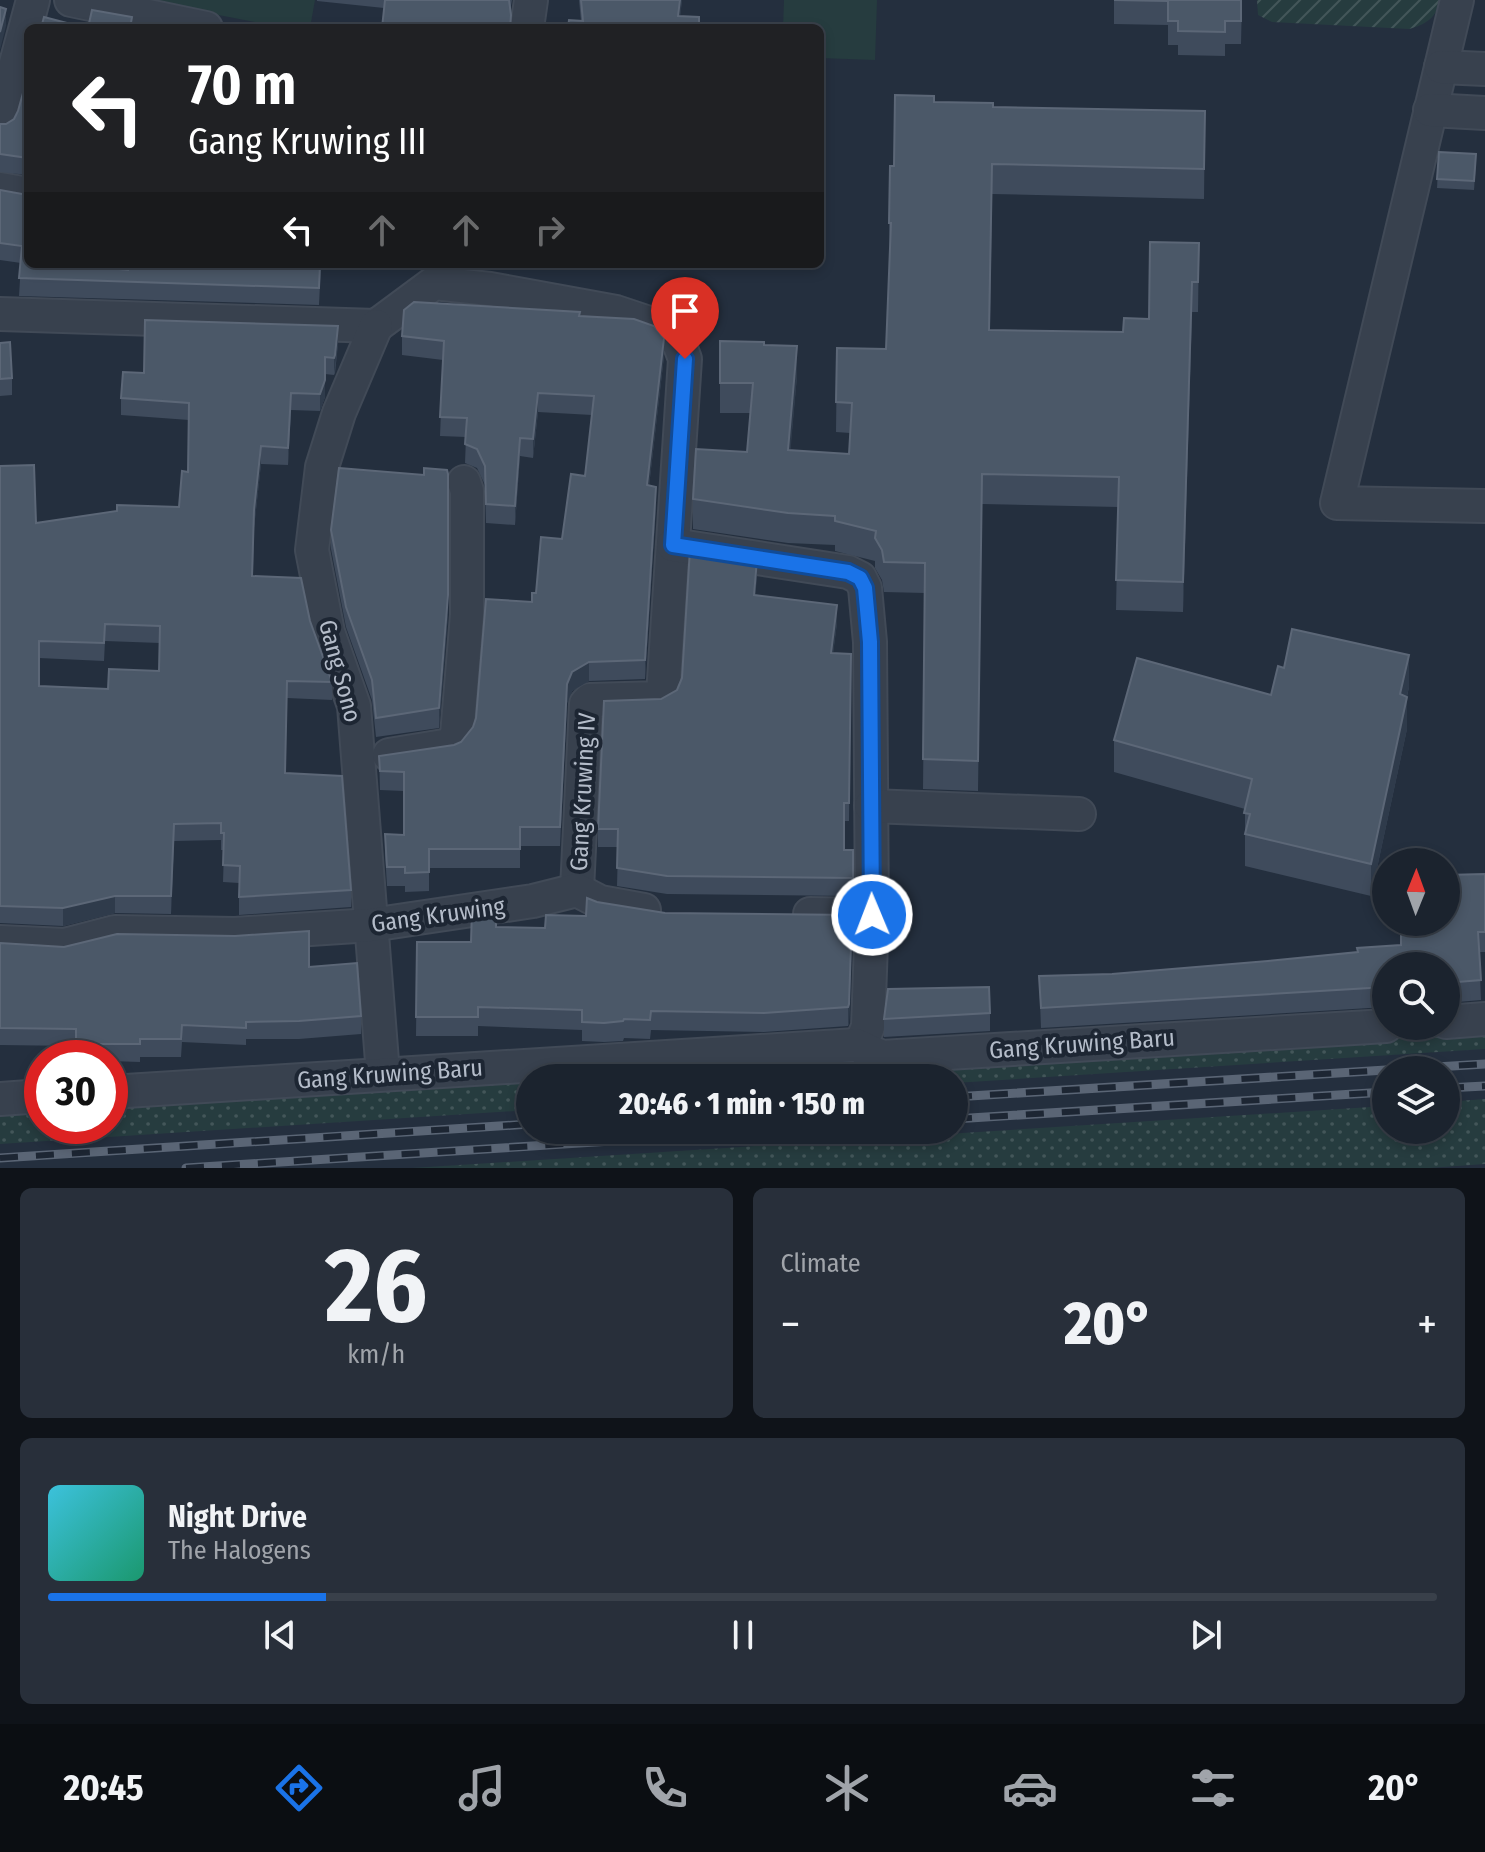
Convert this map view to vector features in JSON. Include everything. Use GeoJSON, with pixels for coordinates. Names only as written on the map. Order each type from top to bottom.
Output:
{"type":"FeatureCollection","features":[{"type":"Feature","properties":{"kind":"street"},"geometry":{"type":"LineString","coordinates":[[29,24],[33,0]]}},
{"type":"Feature","properties":{"kind":"street"},"geometry":{"type":"LineString","coordinates":[[71,0],[187,24]]}},
{"type":"Feature","properties":{"kind":"street"},"geometry":{"type":"LineString","coordinates":[[528,24],[531,0]]}},
{"type":"Feature","properties":{"kind":"street"},"geometry":{"type":"LineString","coordinates":[[1457,0],[1337,503],[1485,506]]}},
{"type":"Feature","properties":{"kind":"street"},"geometry":{"type":"LineString","coordinates":[[0,123],[18,87],[24,52]]}},
{"type":"Feature","properties":{"kind":"street"},"geometry":{"type":"LineString","coordinates":[[1441,67],[1485,69]]}},
{"type":"Feature","properties":{"kind":"street"},"geometry":{"type":"LineString","coordinates":[[1430,110],[1485,113]]}},
{"type":"Feature","properties":{"kind":"street"},"geometry":{"type":"LineString","coordinates":[[0,189],[24,193]]}},
{"type":"Feature","properties":{"kind":"street"},"geometry":{"type":"LineString","coordinates":[[0,314],[376,326],[429,274]]}},
{"type":"Feature","properties":{"kind":"street","name":"Gang Kruwing IV"},"geometry":{"type":"LineString","coordinates":[[429,274],[492,276],[616,312],[664,328],[679,343],[685,359],[663,695],[660,698],[590,700],[586,704],[577,890]]}},
{"type":"Feature","properties":{"kind":"street","name":"Gang Sono"},"geometry":{"type":"LineString","coordinates":[[376,326],[339,413],[322,467],[312,550],[328,632],[354,706],[383,1074]]}},
{"type":"Feature","properties":{"kind":"street"},"geometry":{"type":"LineString","coordinates":[[360,759],[450,745],[457,735],[467,615],[467,491],[464,482]]}},
{"type":"Feature","properties":{"kind":"street"},"geometry":{"type":"LineString","coordinates":[[673,545],[848,572],[860,578],[865,588],[870,642],[872,915],[868,1027],[862,1041],[856,1045]]}},
{"type":"Feature","properties":{"kind":"street"},"geometry":{"type":"LineString","coordinates":[[871,806],[1079,814]]}},
{"type":"Feature","properties":{"kind":"street"},"geometry":{"type":"LineString","coordinates":[[577,890],[600,902],[681,913]]}},
{"type":"Feature","properties":{"kind":"street","name":"Gang Kruwing"},"geometry":{"type":"LineString","coordinates":[[0,942],[65,945],[115,932],[235,934],[371,925],[520,903],[577,890]]}},
{"type":"Feature","properties":{"kind":"street"},"geometry":{"type":"LineString","coordinates":[[777,914],[872,915]]}},
{"type":"Feature","properties":{"kind":"street"},"geometry":{"type":"LineString","coordinates":[[1460,1021],[1485,1019]]}},
{"type":"Feature","properties":{"kind":"street","name":"Gang Kruwing Baru"},"geometry":{"type":"LineString","coordinates":[[128,1091],[856,1045],[882,1057],[1372,1027]]}},
{"type":"Feature","properties":{"kind":"street"},"geometry":{"type":"LineString","coordinates":[[0,1099],[24,1097]]}},
{"type":"Feature","properties":{"kind":"green space"},"geometry":{"type":"Polygon","coordinates":[[[141,0],[315,0],[311,24],[264,24],[141,0]]]}},
{"type":"Feature","properties":{"kind":"green space"},"geometry":{"type":"Polygon","coordinates":[[[784,0],[877,0],[875,60],[824,58],[824,24],[783,24],[784,0]]]}},
{"type":"Feature","properties":{"kind":"green space"},"geometry":{"type":"Polygon","coordinates":[[[1257,0],[1439,0],[1436,12],[1429,20],[1409,29],[1272,22],[1258,15],[1257,0]]]}},
{"type":"Feature","properties":{"kind":"green space"},"geometry":{"type":"Polygon","coordinates":[[[1485,1028],[1485,1049],[968,1082],[968,1064],[900,1064],[1372,1035],[1372,1040],[1460,1040],[1460,1030],[1485,1028]]]}},
{"type":"Feature","properties":{"kind":"green space"},"geometry":{"type":"Polygon","coordinates":[[[870,1060],[881,1064],[807,1064],[870,1060]]]}},
{"type":"Feature","properties":{"kind":"green space"},"geometry":{"type":"Polygon","coordinates":[[[516,1082],[516,1111],[128,1136],[128,1107],[516,1082]]]}},
{"type":"Feature","properties":{"kind":"green space"},"geometry":{"type":"Polygon","coordinates":[[[1485,1099],[1485,1164],[1429,1168],[412,1168],[789,1144],[968,1144],[968,1133],[1372,1107],[1372,1144],[1460,1144],[1460,1101],[1485,1099]]]}},
{"type":"Feature","properties":{"kind":"green space"},"geometry":{"type":"Polygon","coordinates":[[[24,1113],[24,1142],[0,1144],[0,1115],[24,1113]]]}},
{"type":"Feature","properties":{"kind":"building"},"geometry":{"type":"Polygon","coordinates":[[[385,0],[509,0],[511,15],[510,24],[382,24],[385,0]]]}},
{"type":"Feature","properties":{"kind":"building"},"geometry":{"type":"Polygon","coordinates":[[[581,0],[680,0],[678,16],[699,17],[699,24],[568,24],[569,20],[583,21],[581,0]]]}},
{"type":"Feature","properties":{"kind":"building"},"geometry":{"type":"Polygon","coordinates":[[[1114,0],[1241,0],[1241,21],[1225,21],[1225,32],[1178,31],[1178,21],[1168,21],[1168,1],[1114,0]]]}},
{"type":"Feature","properties":{"kind":"building"},"geometry":{"type":"Polygon","coordinates":[[[0,7],[6,9],[0,32],[0,7]]]}},
{"type":"Feature","properties":{"kind":"building"},"geometry":{"type":"Polygon","coordinates":[[[92,10],[132,17],[131,24],[89,24],[92,10]]]}},
{"type":"Feature","properties":{"kind":"building"},"geometry":{"type":"Polygon","coordinates":[[[44,17],[71,24],[42,24],[44,17]]]}},
{"type":"Feature","properties":{"kind":"building"},"geometry":{"type":"Polygon","coordinates":[[[24,89],[24,157],[0,154],[0,124],[14,119],[24,89]]]}},
{"type":"Feature","properties":{"kind":"building"},"geometry":{"type":"Polygon","coordinates":[[[895,95],[934,96],[934,102],[993,103],[993,107],[1205,111],[1204,169],[992,164],[989,330],[1123,332],[1124,318],[1149,319],[1150,242],[1199,243],[1198,282],[1192,282],[1183,582],[1116,580],[1119,477],[982,474],[978,761],[923,759],[925,563],[884,562],[875,538],[876,531],[835,521],[835,516],[788,513],[693,499],[696,449],[747,452],[753,383],[720,383],[720,341],[797,346],[788,450],[849,454],[852,403],[836,402],[837,348],[886,349],[890,166],[894,166],[895,95]]]}},
{"type":"Feature","properties":{"kind":"building"},"geometry":{"type":"Polygon","coordinates":[[[1439,152],[1476,154],[1474,181],[1437,179],[1439,152]]]}},
{"type":"Feature","properties":{"kind":"building"},"geometry":{"type":"Polygon","coordinates":[[[0,190],[24,194],[24,268],[320,268],[319,288],[19,278],[22,246],[0,243],[0,190]]]}},
{"type":"Feature","properties":{"kind":"building"},"geometry":{"type":"Polygon","coordinates":[[[414,302],[580,312],[579,316],[634,319],[654,326],[664,338],[647,485],[656,487],[645,660],[589,662],[572,672],[567,684],[560,827],[520,827],[520,849],[429,849],[429,872],[405,873],[405,867],[387,867],[385,834],[404,835],[404,772],[380,771],[379,756],[454,745],[461,742],[473,727],[486,599],[532,602],[532,593],[536,593],[541,537],[562,539],[571,474],[585,476],[594,396],[538,393],[533,439],[520,438],[515,506],[486,504],[485,466],[477,449],[465,444],[467,418],[440,417],[444,341],[402,336],[404,310],[414,302]]]}},
{"type":"Feature","properties":{"kind":"building"},"geometry":{"type":"Polygon","coordinates":[[[145,320],[338,326],[334,358],[325,357],[325,380],[320,394],[291,393],[288,448],[261,446],[254,510],[252,576],[301,578],[310,621],[332,682],[287,681],[285,773],[342,776],[351,890],[239,897],[240,866],[223,865],[224,833],[221,833],[221,823],[174,824],[171,896],[115,896],[63,908],[0,906],[0,466],[34,465],[36,523],[117,511],[117,505],[179,507],[182,471],[188,472],[189,403],[121,398],[123,372],[144,373],[145,320]],[[105,624],[104,643],[39,641],[39,686],[108,689],[109,669],[159,671],[160,626],[105,624]]]}},
{"type":"Feature","properties":{"kind":"building"},"geometry":{"type":"Polygon","coordinates":[[[10,342],[12,378],[0,379],[0,343],[10,342]]]}},
{"type":"Feature","properties":{"kind":"building"},"geometry":{"type":"Polygon","coordinates":[[[339,468],[424,475],[424,468],[447,470],[448,595],[439,708],[376,718],[372,680],[346,607],[331,530],[339,468]]]}},
{"type":"Feature","properties":{"kind":"building"},"geometry":{"type":"Polygon","coordinates":[[[690,549],[757,559],[754,595],[837,605],[831,653],[851,654],[849,803],[844,803],[844,850],[853,850],[853,878],[667,876],[617,868],[618,829],[598,829],[604,701],[661,699],[677,690],[682,678],[690,549]]]}},
{"type":"Feature","properties":{"kind":"building"},"geometry":{"type":"Polygon","coordinates":[[[1292,629],[1409,655],[1400,694],[1407,697],[1371,864],[1245,834],[1250,814],[1244,813],[1252,779],[1114,740],[1137,658],[1271,695],[1278,666],[1284,668],[1292,629]]]}},
{"type":"Feature","properties":{"kind":"building"},"geometry":{"type":"Polygon","coordinates":[[[1485,874],[1485,932],[1478,932],[1481,980],[1460,982],[1460,952],[1372,952],[1372,988],[1041,1008],[1039,976],[1112,974],[1268,961],[1401,945],[1401,936],[1460,936],[1460,875],[1485,874]]]}},
{"type":"Feature","properties":{"kind":"building"},"geometry":{"type":"Polygon","coordinates":[[[587,898],[665,913],[852,915],[848,1007],[764,1013],[651,1011],[650,1020],[624,1019],[604,1023],[582,1022],[582,1010],[478,1007],[478,1017],[416,1017],[417,942],[471,942],[472,910],[496,906],[496,927],[545,928],[546,915],[586,916],[587,898]]]}},
{"type":"Feature","properties":{"kind":"building"},"geometry":{"type":"Polygon","coordinates":[[[309,931],[309,967],[357,963],[361,1016],[246,1022],[246,1028],[182,1025],[181,1039],[140,1039],[140,1044],[128,1044],[128,1040],[76,1040],[76,1029],[0,1028],[0,943],[64,947],[117,934],[235,936],[309,931]]]}},
{"type":"Feature","properties":{"kind":"building"},"geometry":{"type":"Polygon","coordinates":[[[989,987],[990,1013],[884,1019],[888,989],[989,987]]]}},
{"type":"Feature","properties":{"kind":"railway"},"geometry":{"type":"LineString","coordinates":[[1460,1066],[1485,1064]]}},
{"type":"Feature","properties":{"kind":"railway"},"geometry":{"type":"LineString","coordinates":[[968,1096],[1372,1071]]}},
{"type":"Feature","properties":{"kind":"railway"},"geometry":{"type":"LineString","coordinates":[[1460,1087],[1485,1086]]}},
{"type":"Feature","properties":{"kind":"railway"},"geometry":{"type":"LineString","coordinates":[[968,1118],[1372,1093]]}},
{"type":"Feature","properties":{"kind":"railway"},"geometry":{"type":"LineString","coordinates":[[0,1158],[516,1125]]}},
{"type":"Feature","properties":{"kind":"railway"},"geometry":{"type":"LineString","coordinates":[[186,1168],[565,1144]]}},
{"type":"Feature","properties":{"kind":"route"},"geometry":{"type":"LineString","coordinates":[[685,359],[673,545],[848,572],[860,578],[865,588],[870,642],[872,915]]}}]}
